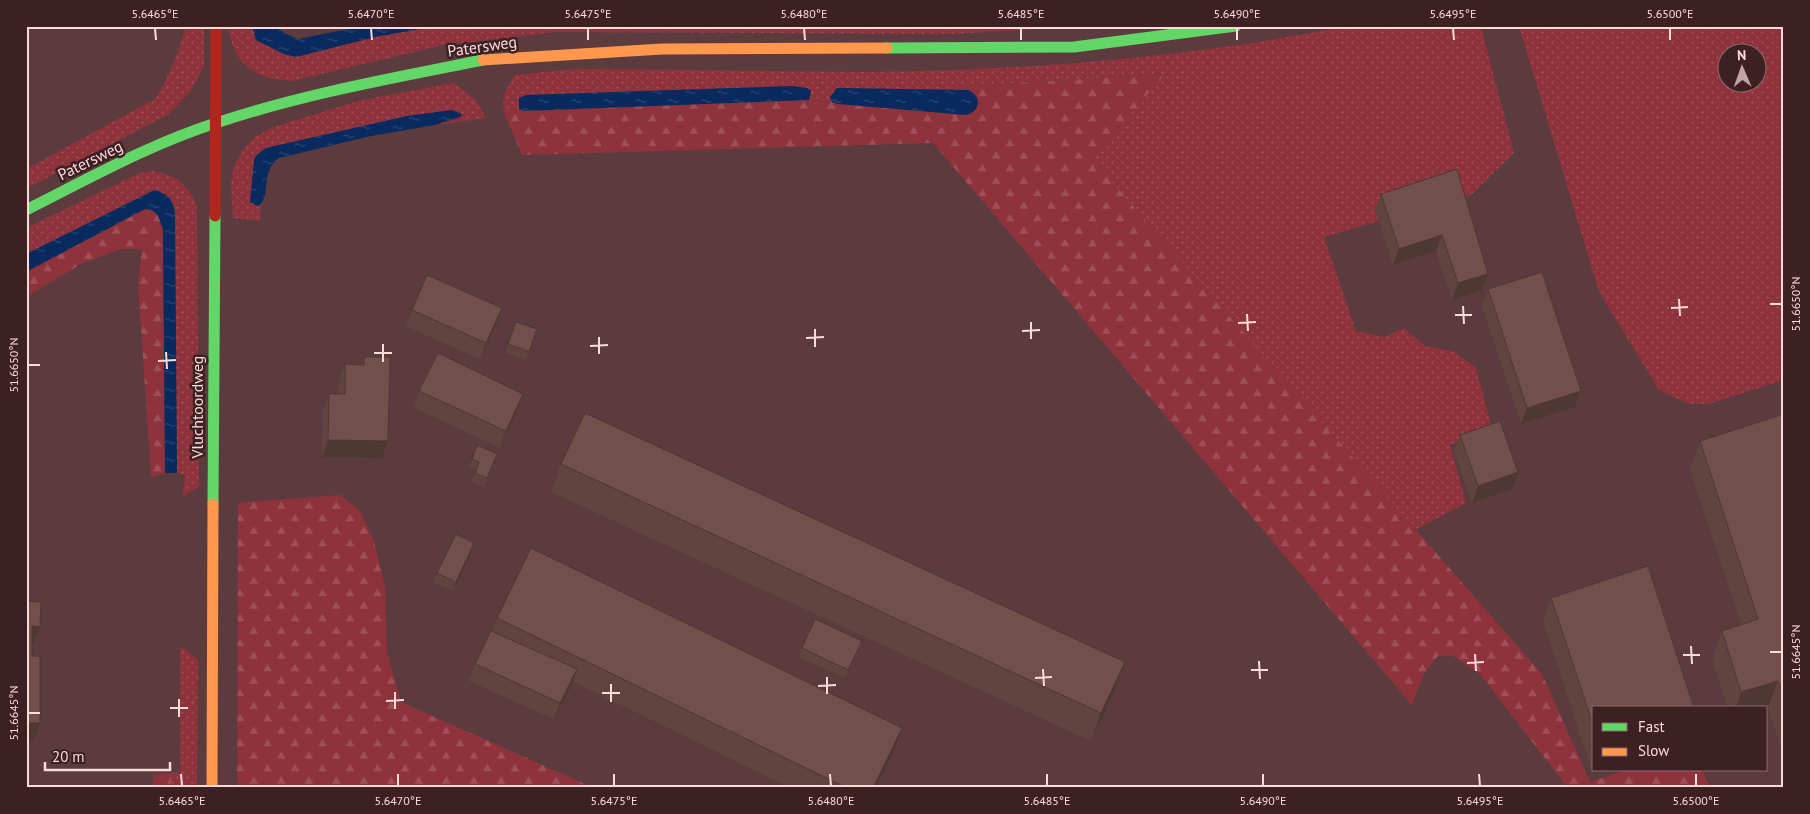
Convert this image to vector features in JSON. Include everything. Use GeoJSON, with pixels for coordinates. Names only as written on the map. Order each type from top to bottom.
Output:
{"type":"FeatureCollection","features":[{"type":"Feature","properties":{"kind":"street","name":"Vluchtoordweg"},"geometry":{"type":"LineString","coordinates":[[212,788],[216,26]]}},
{"type":"Feature","properties":{"kind":"street","name":"Patersweg"},"geometry":{"type":"LineString","coordinates":[[26,210],[128,159],[215,123],[311,95],[491,58],[662,50],[1074,47],[1236,26]]}},
{"type":"Feature","properties":{"kind":"green space"},"geometry":{"type":"Polygon","coordinates":[[[186,26],[204,26],[204,66],[190,92],[169,114],[26,189],[26,169],[155,99],[173,64],[186,26]]]}},
{"type":"Feature","properties":{"kind":"green space"},"geometry":{"type":"Polygon","coordinates":[[[228,26],[252,26],[256,40],[284,54],[296,57],[375,37],[436,26],[1092,26],[953,34],[556,32],[444,45],[292,81],[267,77],[248,67],[235,50],[228,26]]]}},
{"type":"Feature","properties":{"kind":"green space"},"geometry":{"type":"Polygon","coordinates":[[[1348,26],[1479,26],[1482,31],[1514,153],[1472,194],[1324,237],[1356,331],[1384,337],[1404,328],[1425,346],[1455,352],[1476,368],[1491,425],[1450,445],[1466,503],[1415,530],[1091,159],[1164,74],[954,87],[953,90],[838,88],[830,96],[832,102],[808,100],[792,86],[526,95],[520,109],[505,115],[503,104],[505,94],[515,75],[574,69],[858,72],[1002,68],[1151,56],[1250,43],[1348,26]]]}},
{"type":"Feature","properties":{"kind":"green space"},"geometry":{"type":"Polygon","coordinates":[[[1519,26],[1784,26],[1784,380],[1708,404],[1689,404],[1659,390],[1599,292],[1519,26]]]}},
{"type":"Feature","properties":{"kind":"green space"},"geometry":{"type":"Polygon","coordinates":[[[1165,74],[1092,159],[1542,674],[1590,782],[1621,772],[1703,772],[1710,788],[1568,788],[1480,674],[1453,656],[1438,656],[1424,673],[1412,705],[933,143],[522,155],[505,115],[520,109],[808,100],[966,115],[968,90],[953,90],[954,87],[1165,74]]]}},
{"type":"Feature","properties":{"kind":"green space"},"geometry":{"type":"Polygon","coordinates":[[[454,83],[475,99],[486,118],[435,125],[459,119],[461,113],[457,111],[407,116],[266,148],[256,155],[254,160],[251,202],[258,206],[261,205],[260,221],[233,218],[231,184],[234,166],[243,150],[255,137],[271,128],[361,100],[454,83]]]}},
{"type":"Feature","properties":{"kind":"green space"},"geometry":{"type":"Polygon","coordinates":[[[154,171],[169,175],[181,182],[190,192],[197,206],[199,486],[183,497],[185,475],[177,473],[174,204],[168,196],[151,191],[26,254],[26,228],[140,173],[154,171]]]}},
{"type":"Feature","properties":{"kind":"green space"},"geometry":{"type":"Polygon","coordinates":[[[145,209],[156,213],[163,230],[165,473],[151,477],[138,283],[142,249],[121,249],[81,264],[26,297],[26,272],[145,209]]]}},
{"type":"Feature","properties":{"kind":"green space"},"geometry":{"type":"Polygon","coordinates":[[[340,495],[360,511],[374,541],[385,587],[387,653],[401,702],[594,788],[237,788],[238,503],[340,495]]]}},
{"type":"Feature","properties":{"kind":"green space"},"geometry":{"type":"Polygon","coordinates":[[[180,646],[198,660],[197,788],[171,788],[171,773],[180,772],[180,646]]]}},
{"type":"Feature","properties":{"kind":"green space"},"geometry":{"type":"Polygon","coordinates":[[[171,773],[171,788],[153,788],[153,775],[171,773]]]}},
{"type":"Feature","properties":{"kind":"water"},"geometry":{"type":"Polygon","coordinates":[[[252,26],[277,26],[284,33],[298,39],[363,26],[436,26],[375,37],[296,57],[284,54],[256,40],[252,26]]]}},
{"type":"Feature","properties":{"kind":"water"},"geometry":{"type":"Polygon","coordinates":[[[792,86],[807,88],[811,91],[809,100],[524,111],[519,109],[519,98],[526,95],[792,86]]]}},
{"type":"Feature","properties":{"kind":"water"},"geometry":{"type":"Polygon","coordinates":[[[837,88],[968,90],[976,96],[978,103],[975,110],[966,115],[838,104],[832,102],[830,97],[837,88]]]}},
{"type":"Feature","properties":{"kind":"water"},"geometry":{"type":"Polygon","coordinates":[[[452,110],[462,116],[435,125],[371,136],[279,158],[269,170],[265,197],[262,202],[258,206],[250,202],[254,160],[266,148],[407,116],[452,110]]]}},
{"type":"Feature","properties":{"kind":"water"},"geometry":{"type":"Polygon","coordinates":[[[155,190],[169,198],[175,213],[177,473],[165,473],[163,230],[156,213],[145,209],[26,272],[26,254],[155,190]]]}},
{"type":"Feature","properties":{"kind":"building"},"geometry":{"type":"Polygon","coordinates":[[[1457,169],[1488,274],[1458,283],[1442,235],[1399,249],[1381,194],[1457,169]]]}},
{"type":"Feature","properties":{"kind":"building"},"geometry":{"type":"Polygon","coordinates":[[[1542,272],[1581,391],[1527,408],[1488,289],[1542,272]]]}},
{"type":"Feature","properties":{"kind":"building"},"geometry":{"type":"Polygon","coordinates":[[[427,275],[502,308],[486,343],[412,310],[427,275]]]}},
{"type":"Feature","properties":{"kind":"building"},"geometry":{"type":"Polygon","coordinates":[[[516,322],[537,329],[529,352],[508,344],[516,322]]]}},
{"type":"Feature","properties":{"kind":"building"},"geometry":{"type":"Polygon","coordinates":[[[438,353],[523,394],[506,431],[419,391],[438,353]]]}},
{"type":"Feature","properties":{"kind":"building"},"geometry":{"type":"Polygon","coordinates":[[[364,357],[390,357],[388,441],[328,440],[329,394],[345,394],[345,364],[364,365],[364,357]]]}},
{"type":"Feature","properties":{"kind":"building"},"geometry":{"type":"Polygon","coordinates":[[[585,413],[1125,662],[1101,713],[561,464],[585,413]]]}},
{"type":"Feature","properties":{"kind":"building"},"geometry":{"type":"Polygon","coordinates":[[[1784,414],[1784,697],[1778,681],[1741,692],[1722,631],[1758,619],[1700,441],[1784,414]]]}},
{"type":"Feature","properties":{"kind":"building"},"geometry":{"type":"Polygon","coordinates":[[[1500,421],[1518,472],[1478,486],[1460,435],[1500,421]]]}},
{"type":"Feature","properties":{"kind":"building"},"geometry":{"type":"Polygon","coordinates":[[[477,445],[497,454],[487,478],[475,473],[479,462],[472,459],[477,445]]]}},
{"type":"Feature","properties":{"kind":"building"},"geometry":{"type":"Polygon","coordinates":[[[456,534],[474,543],[456,582],[437,573],[456,534]]]}},
{"type":"Feature","properties":{"kind":"building"},"geometry":{"type":"Polygon","coordinates":[[[531,548],[902,728],[873,788],[847,788],[497,618],[531,548]]]}},
{"type":"Feature","properties":{"kind":"building"},"geometry":{"type":"Polygon","coordinates":[[[1648,566],[1693,706],[1592,706],[1592,722],[1551,598],[1648,566]]]}},
{"type":"Feature","properties":{"kind":"building"},"geometry":{"type":"Polygon","coordinates":[[[26,601],[41,602],[40,627],[32,626],[32,656],[40,656],[40,723],[26,723],[26,601]]]}},
{"type":"Feature","properties":{"kind":"building"},"geometry":{"type":"Polygon","coordinates":[[[815,619],[862,641],[848,670],[802,648],[815,619]]]}},
{"type":"Feature","properties":{"kind":"building"},"geometry":{"type":"Polygon","coordinates":[[[491,631],[577,669],[560,703],[475,664],[491,631]]]}},
{"type":"Feature","properties":{"kind":"traffic: fast"},"geometry":{"type":"LineString","coordinates":[[887,48],[1074,47],[1236,26]]}},
{"type":"Feature","properties":{"kind":"traffic: fast"},"geometry":{"type":"LineString","coordinates":[[26,210],[96,174],[191,131],[282,103],[382,80],[483,60]]}},
{"type":"Feature","properties":{"kind":"traffic: fast"},"geometry":{"type":"LineString","coordinates":[[213,504],[215,216]]}},
{"type":"Feature","properties":{"kind":"traffic: slow"},"geometry":{"type":"LineString","coordinates":[[483,60],[662,49],[887,48]]}},
{"type":"Feature","properties":{"kind":"traffic: slow"},"geometry":{"type":"LineString","coordinates":[[212,788],[213,504]]}},
{"type":"Feature","properties":{"kind":"traffic: jam"},"geometry":{"type":"LineString","coordinates":[[215,216],[216,26]]}}]}
